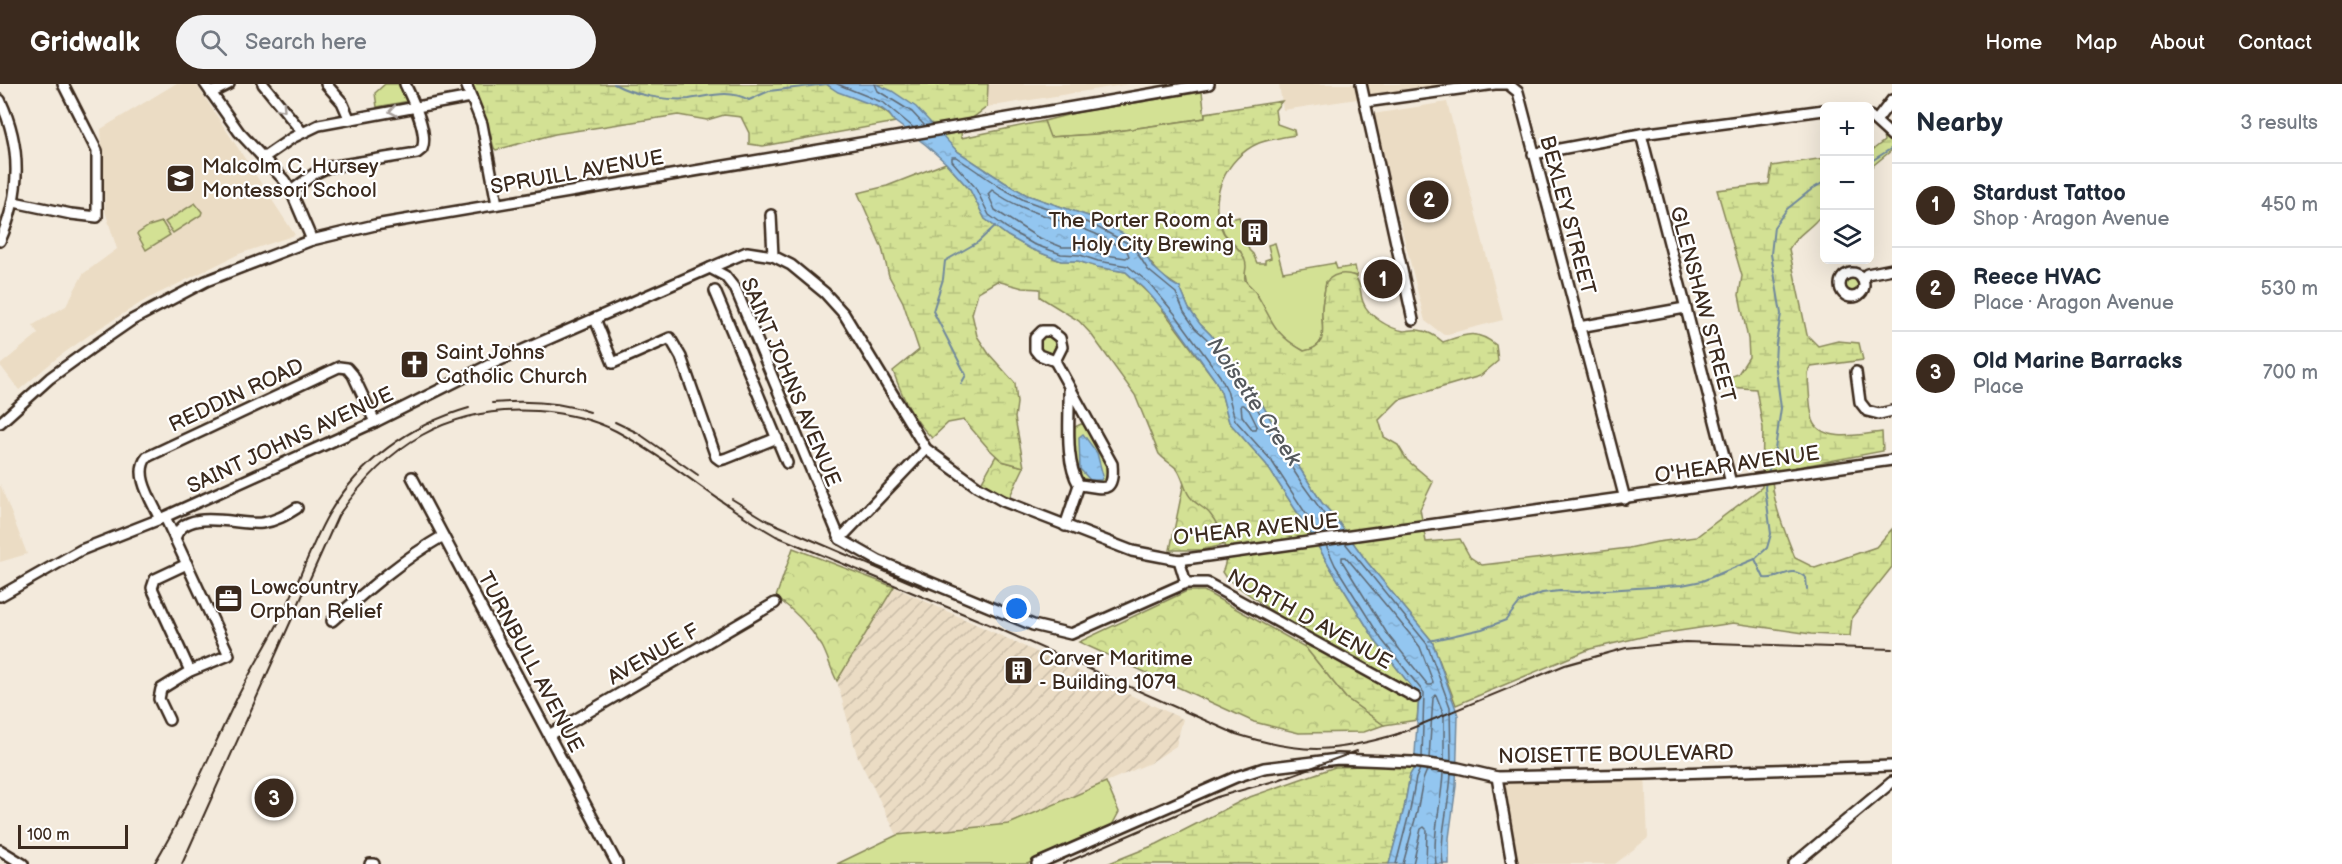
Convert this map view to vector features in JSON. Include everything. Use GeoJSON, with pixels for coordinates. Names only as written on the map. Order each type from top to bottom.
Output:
{"type":"FeatureCollection","features":[{"type":"Feature","properties":{"kind":"street"},"geometry":{"type":"LineString","coordinates":[[14,202],[97,217],[97,151],[63,84]]}},
{"type":"Feature","properties":{"kind":"street"},"geometry":{"type":"LineString","coordinates":[[205,84],[239,132],[291,191],[312,240]]}},
{"type":"Feature","properties":{"kind":"street"},"geometry":{"type":"LineString","coordinates":[[211,93],[229,84]]}},
{"type":"Feature","properties":{"kind":"street"},"geometry":{"type":"LineString","coordinates":[[263,84],[302,132]]}},
{"type":"Feature","properties":{"kind":"street"},"geometry":{"type":"LineString","coordinates":[[326,84],[342,102],[349,118]]}},
{"type":"Feature","properties":{"kind":"street"},"geometry":{"type":"LineString","coordinates":[[291,191],[314,174],[329,167],[417,153],[423,149],[424,139],[416,107],[405,84]]}},
{"type":"Feature","properties":{"kind":"street"},"geometry":{"type":"LineString","coordinates":[[465,84],[482,124],[497,204]]}},
{"type":"Feature","properties":{"kind":"street","name":"SPRUILL AVENUE"},"geometry":{"type":"LineString","coordinates":[[0,423],[50,378],[132,320],[206,281],[312,240],[375,225],[1209,84]]}},
{"type":"Feature","properties":{"kind":"street"},"geometry":{"type":"LineString","coordinates":[[1361,84],[1413,320]]}},
{"type":"Feature","properties":{"kind":"street","name":"BEXLEY STREET"},"geometry":{"type":"LineString","coordinates":[[1365,102],[1508,84],[1518,92],[1624,499]]}},
{"type":"Feature","properties":{"kind":"street"},"geometry":{"type":"LineString","coordinates":[[263,158],[302,132],[319,125],[471,97]]}},
{"type":"Feature","properties":{"kind":"street"},"geometry":{"type":"LineString","coordinates":[[0,100],[11,127],[17,178],[14,202],[0,242]]}},
{"type":"Feature","properties":{"kind":"street"},"geometry":{"type":"LineString","coordinates":[[1874,117],[1892,100]]}},
{"type":"Feature","properties":{"kind":"street"},"geometry":{"type":"LineString","coordinates":[[1533,154],[1641,134],[1820,111]]}},
{"type":"Feature","properties":{"kind":"street"},"geometry":{"type":"LineString","coordinates":[[1874,119],[1892,135]]}},
{"type":"Feature","properties":{"kind":"street","name":"GLENSHAW STREET"},"geometry":{"type":"LineString","coordinates":[[1641,134],[1731,483]]}},
{"type":"Feature","properties":{"kind":"street"},"geometry":{"type":"LineString","coordinates":[[771,215],[773,256]]}},
{"type":"Feature","properties":{"kind":"street","name":"O'HEAR AVENUE"},"geometry":{"type":"LineString","coordinates":[[710,268],[747,252],[773,256],[802,273],[844,314],[926,449],[978,487],[1003,501],[1131,551],[1179,560],[1892,460]]}},
{"type":"Feature","properties":{"kind":"street","name":"SAINT JOHNS AVENUE"},"geometry":{"type":"LineString","coordinates":[[0,596],[81,550],[162,518],[375,422],[489,365],[710,268],[725,276],[736,290],[840,539]]}},
{"type":"Feature","properties":{"kind":"street"},"geometry":{"type":"LineString","coordinates":[[1862,279],[1867,274],[1892,270]]}},
{"type":"Feature","properties":{"kind":"street"},"geometry":{"type":"LineString","coordinates":[[715,291],[787,463]]}},
{"type":"Feature","properties":{"kind":"street"},"geometry":{"type":"LineString","coordinates":[[1579,327],[1685,308]]}},
{"type":"Feature","properties":{"kind":"street"},"geometry":{"type":"LineString","coordinates":[[595,319],[614,363],[670,338],[681,357],[716,458],[727,458],[777,438]]}},
{"type":"Feature","properties":{"kind":"street"},"geometry":{"type":"LineString","coordinates":[[1055,361],[1112,464],[1113,478],[1109,486],[1101,490],[1079,485],[1073,475],[1070,461],[1070,390]]}},
{"type":"Feature","properties":{"kind":"street","name":"REDDIN ROAD"},"geometry":{"type":"LineString","coordinates":[[162,518],[141,472],[141,464],[147,457],[339,367],[347,368],[353,375],[375,422]]}},
{"type":"Feature","properties":{"kind":"street"},"geometry":{"type":"LineString","coordinates":[[1856,372],[1860,402],[1867,411],[1879,414],[1892,411]]}},
{"type":"Feature","properties":{"kind":"street"},"geometry":{"type":"LineString","coordinates":[[1070,426],[1087,418]]}},
{"type":"Feature","properties":{"kind":"street"},"geometry":{"type":"LineString","coordinates":[[926,449],[840,539],[879,561],[1033,625],[1071,634],[1186,583],[1179,560]]}},
{"type":"Feature","properties":{"kind":"street","name":"TURNBULL AVENUE"},"geometry":{"type":"LineString","coordinates":[[412,477],[617,864]]}},
{"type":"Feature","properties":{"kind":"street"},"geometry":{"type":"LineString","coordinates":[[1065,526],[1079,485]]}},
{"type":"Feature","properties":{"kind":"street"},"geometry":{"type":"LineString","coordinates":[[176,539],[182,526],[195,521],[261,523],[281,517],[297,508]]}},
{"type":"Feature","properties":{"kind":"street"},"geometry":{"type":"LineString","coordinates":[[162,518],[176,539],[229,655],[190,671],[161,689],[159,699],[169,720]]}},
{"type":"Feature","properties":{"kind":"street"},"geometry":{"type":"LineString","coordinates":[[332,621],[403,563],[443,536]]}},
{"type":"Feature","properties":{"kind":"street"},"geometry":{"type":"LineString","coordinates":[[187,564],[155,579],[153,588],[190,671]]}},
{"type":"Feature","properties":{"kind":"street","name":"NORTH D AVENUE"},"geometry":{"type":"LineString","coordinates":[[1186,583],[1207,583],[1415,697]]}},
{"type":"Feature","properties":{"kind":"street","name":"AVENUE F"},"geometry":{"type":"LineString","coordinates":[[549,735],[775,603]]}},
{"type":"Feature","properties":{"kind":"street","name":"NOISETTE BOULEVARD"},"geometry":{"type":"LineString","coordinates":[[1037,864],[1236,777],[1264,768],[1338,759],[1412,762],[1458,768],[1497,777],[1892,766]]}},
{"type":"Feature","properties":{"kind":"street"},"geometry":{"type":"LineString","coordinates":[[1497,777],[1512,864]]}},
{"type":"Feature","properties":{"kind":"street"},"geometry":{"type":"LineString","coordinates":[[1794,864],[1892,782]]}},
{"type":"Feature","properties":{"kind":"street"},"geometry":{"type":"LineString","coordinates":[[0,850],[23,864]]}},
{"type":"Feature","properties":{"kind":"shaded area","name":"Malcolm C. Hursey Montessori School"},"geometry":{"type":"Polygon","coordinates":[[[175,84],[196,84],[295,235],[239,254],[147,299],[57,358],[19,390],[0,365],[38,334],[33,325],[66,306],[83,274],[117,249],[105,211],[101,129],[175,84]]]}},
{"type":"Feature","properties":{"kind":"shaded area"},"geometry":{"type":"Polygon","coordinates":[[[988,84],[1129,84],[987,107],[988,84]]]}},
{"type":"Feature","properties":{"kind":"shaded area"},"geometry":{"type":"Polygon","coordinates":[[[1279,84],[1438,84],[1438,87],[1283,110],[1279,84]]]}},
{"type":"Feature","properties":{"kind":"shaded area"},"geometry":{"type":"Polygon","coordinates":[[[1447,102],[1503,320],[1444,335],[1425,321],[1373,114],[1447,102]]]}},
{"type":"Feature","properties":{"kind":"shaded area"},"geometry":{"type":"Polygon","coordinates":[[[0,484],[27,554],[0,562],[0,484]]]}},
{"type":"Feature","properties":{"kind":"shaded area"},"geometry":{"type":"Polygon","coordinates":[[[894,587],[1183,719],[1176,746],[1150,763],[1009,824],[897,835],[857,755],[837,681],[894,587]]]}},
{"type":"Feature","properties":{"kind":"shaded area"},"geometry":{"type":"Polygon","coordinates":[[[1645,774],[1648,838],[1615,864],[1512,864],[1497,777],[1645,774]]]}},
{"type":"Feature","properties":{"kind":"green space"},"geometry":{"type":"Polygon","coordinates":[[[385,84],[402,84],[409,101],[377,107],[375,93],[385,84]]]}},
{"type":"Feature","properties":{"kind":"green space"},"geometry":{"type":"Polygon","coordinates":[[[470,84],[826,84],[881,109],[896,122],[763,146],[749,144],[749,133],[741,117],[724,115],[707,120],[678,115],[555,134],[496,150],[484,113],[470,84]]]}},
{"type":"Feature","properties":{"kind":"green space"},"geometry":{"type":"Polygon","coordinates":[[[876,84],[988,84],[987,107],[962,126],[961,138],[1044,121],[1050,137],[1097,134],[1205,118],[1205,113],[1282,101],[1275,110],[1277,124],[1294,130],[1295,135],[1259,143],[1237,158],[1222,181],[1218,193],[1218,220],[1223,232],[1243,256],[1246,266],[1245,280],[1254,290],[1274,325],[1285,338],[1304,351],[1312,349],[1321,341],[1322,307],[1326,282],[1336,275],[1343,274],[1355,276],[1366,307],[1374,317],[1392,328],[1404,331],[1425,331],[1443,342],[1471,334],[1483,337],[1496,345],[1498,361],[1480,376],[1399,400],[1379,420],[1384,437],[1398,445],[1407,460],[1433,482],[1420,509],[1426,542],[1460,539],[1470,557],[1482,565],[1629,548],[1696,537],[1762,487],[1763,428],[1756,389],[1729,387],[1725,379],[1738,374],[1749,357],[1748,339],[1739,295],[1742,276],[1717,190],[1769,184],[1772,166],[1820,159],[1820,216],[1789,249],[1807,335],[1818,346],[1838,341],[1859,343],[1863,360],[1811,367],[1808,373],[1813,420],[1825,432],[1834,435],[1882,432],[1883,451],[1772,472],[1772,483],[1779,516],[1795,558],[1815,568],[1876,547],[1892,529],[1892,567],[1852,617],[1850,636],[1811,634],[1733,623],[1646,636],[1590,649],[1456,705],[1432,641],[1322,503],[1281,439],[1261,402],[1247,389],[1211,335],[1189,309],[1180,288],[1161,275],[1145,256],[1114,228],[1091,217],[1027,195],[957,151],[900,97],[876,84]]]}},
{"type":"Feature","properties":{"kind":"green space"},"geometry":{"type":"Polygon","coordinates":[[[1202,92],[1205,118],[1097,134],[1049,137],[1044,121],[1079,112],[1202,92]]]}},
{"type":"Feature","properties":{"kind":"green space"},"geometry":{"type":"Polygon","coordinates":[[[1882,129],[1892,142],[1892,150],[1874,165],[1874,149],[1884,141],[1882,129]]]}},
{"type":"Feature","properties":{"kind":"green space"},"geometry":{"type":"Polygon","coordinates":[[[946,163],[970,190],[985,219],[1008,236],[1031,249],[1061,261],[1078,261],[1126,272],[1157,302],[1215,380],[1221,392],[1229,422],[1266,464],[1377,643],[1419,696],[1417,720],[1384,725],[1346,698],[1305,647],[1301,632],[1226,578],[1222,572],[1225,566],[1224,542],[1218,526],[1210,514],[1189,496],[1177,469],[1159,454],[1135,395],[1091,334],[1079,321],[1040,297],[1040,289],[1023,288],[997,281],[978,292],[972,314],[977,336],[989,354],[1015,383],[1017,403],[1015,418],[1024,467],[1002,461],[964,420],[948,423],[932,438],[918,422],[908,407],[893,371],[919,350],[903,302],[889,276],[882,248],[858,193],[887,186],[946,163]]]}},
{"type":"Feature","properties":{"kind":"green space"},"geometry":{"type":"Polygon","coordinates":[[[195,203],[202,212],[201,215],[173,233],[165,222],[195,203]]]}},
{"type":"Feature","properties":{"kind":"green space"},"geometry":{"type":"Polygon","coordinates":[[[1239,217],[1249,250],[1257,263],[1265,263],[1265,260],[1271,258],[1268,245],[1275,243],[1283,272],[1335,263],[1337,269],[1355,266],[1357,276],[1352,275],[1326,282],[1322,307],[1321,341],[1312,349],[1304,351],[1281,334],[1269,319],[1254,291],[1247,284],[1241,252],[1224,233],[1220,222],[1239,217]]]}},
{"type":"Feature","properties":{"kind":"green space"},"geometry":{"type":"Polygon","coordinates":[[[162,222],[170,235],[146,250],[137,234],[149,226],[162,222]]]}},
{"type":"Feature","properties":{"kind":"green space"},"geometry":{"type":"Polygon","coordinates":[[[1847,277],[1855,277],[1860,282],[1858,293],[1847,295],[1842,290],[1842,282],[1847,277]]]}},
{"type":"Feature","properties":{"kind":"green space"},"geometry":{"type":"Polygon","coordinates":[[[1048,334],[1055,337],[1058,344],[1055,351],[1048,354],[1041,351],[1038,344],[1041,337],[1048,334]]]}},
{"type":"Feature","properties":{"kind":"green space"},"geometry":{"type":"Polygon","coordinates":[[[1081,424],[1088,425],[1107,459],[1110,474],[1105,484],[1084,481],[1075,472],[1073,428],[1081,424]]]}},
{"type":"Feature","properties":{"kind":"green space"},"geometry":{"type":"Polygon","coordinates":[[[996,456],[1002,461],[1024,467],[1009,498],[981,483],[996,456]]]}},
{"type":"Feature","properties":{"kind":"green space"},"geometry":{"type":"Polygon","coordinates":[[[1184,482],[1193,498],[1211,514],[1219,529],[1223,545],[1202,550],[1170,550],[1184,482]]]}},
{"type":"Feature","properties":{"kind":"green space"},"geometry":{"type":"Polygon","coordinates":[[[793,548],[894,587],[837,681],[817,639],[801,619],[776,597],[793,548]]]}},
{"type":"Feature","properties":{"kind":"green space"},"geometry":{"type":"Polygon","coordinates":[[[1187,591],[1204,591],[1305,647],[1346,698],[1384,725],[1364,732],[1299,733],[1254,722],[1079,642],[1187,591]]]}},
{"type":"Feature","properties":{"kind":"green space"},"geometry":{"type":"Polygon","coordinates":[[[1390,765],[1414,768],[1410,775],[1404,809],[1389,864],[1107,864],[1157,844],[1247,798],[1335,767],[1390,765]]]}},
{"type":"Feature","properties":{"kind":"green space"},"geometry":{"type":"Polygon","coordinates":[[[1106,782],[1119,812],[1111,827],[1027,864],[837,864],[897,835],[1009,824],[1106,782]]]}},
{"type":"Feature","properties":{"kind":"water","name":"Noisette Creek"},"geometry":{"type":"Polygon","coordinates":[[[826,84],[876,84],[892,91],[916,107],[957,151],[1004,182],[1027,195],[1091,217],[1137,241],[1152,266],[1180,288],[1189,309],[1211,335],[1247,389],[1261,402],[1281,439],[1322,503],[1432,641],[1458,715],[1456,786],[1449,838],[1449,864],[1389,864],[1404,809],[1410,775],[1414,768],[1419,696],[1377,643],[1266,464],[1229,422],[1221,392],[1215,380],[1170,317],[1126,272],[1078,261],[1061,261],[1031,249],[1008,236],[985,219],[970,190],[946,163],[894,121],[889,114],[881,108],[838,92],[826,84]]]}},
{"type":"Feature","properties":{"kind":"water"},"geometry":{"type":"Polygon","coordinates":[[[1083,434],[1097,453],[1103,476],[1101,480],[1090,480],[1080,469],[1079,437],[1083,434]]]}},
{"type":"Feature","properties":{"kind":"waterway"},"geometry":{"type":"LineString","coordinates":[[614,84],[640,94],[660,98],[689,99],[727,94],[749,100],[769,91],[828,84]]}},
{"type":"Feature","properties":{"kind":"waterway"},"geometry":{"type":"LineString","coordinates":[[1874,159],[1892,148]]}},
{"type":"Feature","properties":{"kind":"waterway"},"geometry":{"type":"LineString","coordinates":[[1767,475],[1774,456],[1781,408],[1775,362],[1781,314],[1771,254],[1774,227],[1787,209],[1820,184]]}},
{"type":"Feature","properties":{"kind":"waterway"},"geometry":{"type":"LineString","coordinates":[[961,384],[966,375],[933,311],[943,279],[945,261],[978,242],[995,226]]}},
{"type":"Feature","properties":{"kind":"waterway"},"geometry":{"type":"LineString","coordinates":[[1429,641],[1482,629],[1506,620],[1520,602],[1542,593],[1682,585],[1702,581],[1755,559],[1767,548],[1771,534],[1766,480]]}},
{"type":"Feature","properties":{"kind":"waterway"},"geometry":{"type":"LineString","coordinates":[[1755,559],[1764,578],[1795,572],[1806,578],[1807,589]]}},
{"type":"Feature","properties":{"kind":"railway"},"geometry":{"type":"LineString","coordinates":[[492,403],[542,402],[590,412]]}},
{"type":"Feature","properties":{"kind":"railway"},"geometry":{"type":"LineString","coordinates":[[154,864],[187,803],[243,687],[285,610],[322,526],[341,496],[371,462],[406,435],[426,424],[469,408]]}},
{"type":"Feature","properties":{"kind":"railway"},"geometry":{"type":"LineString","coordinates":[[182,864],[338,516],[377,469],[399,450],[422,435],[448,423],[475,415],[505,411],[557,413],[607,426],[657,456],[735,511],[776,536],[988,624],[1236,734],[1281,746],[1319,749],[1357,745],[1401,733]]}},
{"type":"Feature","properties":{"kind":"railway"},"geometry":{"type":"LineString","coordinates":[[615,422],[638,433],[698,475]]}},
{"type":"Feature","properties":{"kind":"railway"},"geometry":{"type":"LineString","coordinates":[[732,499],[768,521],[928,590]]}},
{"type":"Feature","properties":{"kind":"railway"},"geometry":{"type":"LineString","coordinates":[[1393,736],[1565,665],[1626,648],[1685,642],[1892,649]]}},
{"type":"Feature","properties":{"kind":"railway"},"geometry":{"type":"LineString","coordinates":[[1063,864],[1217,797],[1278,780],[1357,751]]}},
{"type":"Feature","properties":{"kind":"place","name":"Malcolm C. Hursey Montessori School"},"geometry":{"type":"Point","coordinates":[181,178]}},
{"type":"Feature","properties":{"kind":"place","name":"Reece HVAC"},"geometry":{"type":"Point","coordinates":[1429,200]}},
{"type":"Feature","properties":{"kind":"place","name":"The Porter Room at Holy City Brewing"},"geometry":{"type":"Point","coordinates":[1255,232]}},
{"type":"Feature","properties":{"kind":"place","name":"Stardust Tattoo"},"geometry":{"type":"Point","coordinates":[1383,279]}},
{"type":"Feature","properties":{"kind":"place","name":"Saint Johns Catholic Church"},"geometry":{"type":"Point","coordinates":[415,364]}},
{"type":"Feature","properties":{"kind":"place","name":"Lowcountry Orphan Relief"},"geometry":{"type":"Point","coordinates":[229,599]}},
{"type":"Feature","properties":{"kind":"place","name":"Carver Maritime - Building 1079"},"geometry":{"type":"Point","coordinates":[1018,670]}},
{"type":"Feature","properties":{"kind":"place","name":"Old Marine Barracks"},"geometry":{"type":"Point","coordinates":[274,798]}}]}
